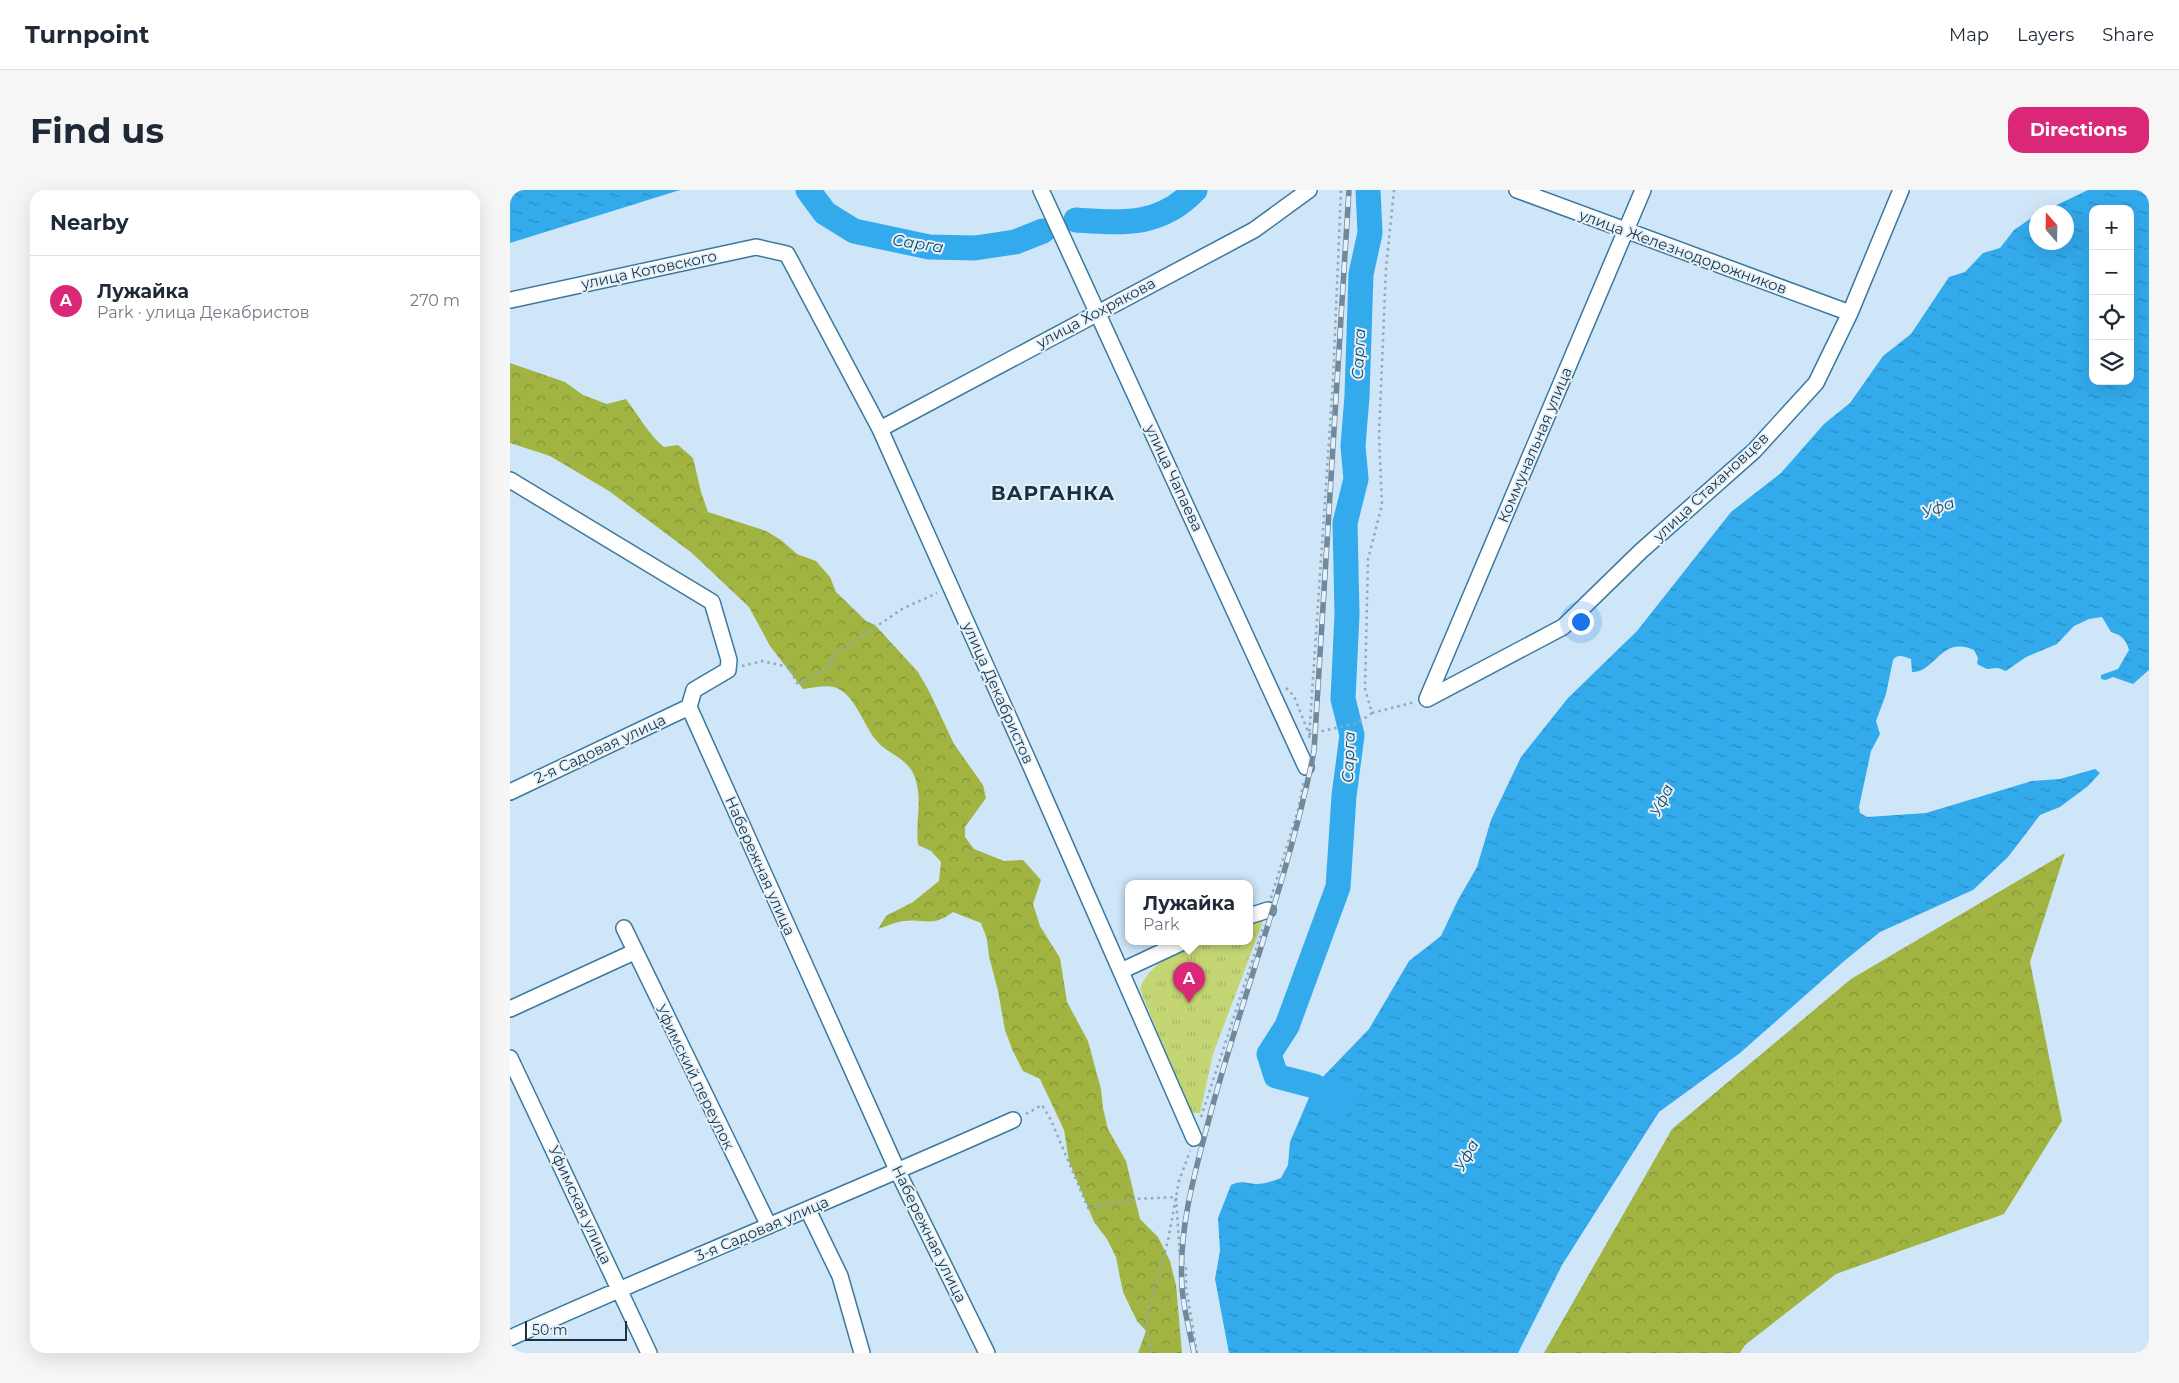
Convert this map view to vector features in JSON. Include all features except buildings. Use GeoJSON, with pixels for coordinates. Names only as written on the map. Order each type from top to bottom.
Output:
{"type":"FeatureCollection","features":[{"type":"Feature","properties":{"kind":"street","name":"улица Чапаева"},"geometry":{"type":"LineString","coordinates":[[1041,190],[1306,767]]}},
{"type":"Feature","properties":{"kind":"street","name":"улица Хохрякова"},"geometry":{"type":"LineString","coordinates":[[880,429],[1254,230],[1309,190]]}},
{"type":"Feature","properties":{"kind":"street","name":"улица Железнодорожников"},"geometry":{"type":"LineString","coordinates":[[1517,190],[1626,232],[1850,313]]}},
{"type":"Feature","properties":{"kind":"street","name":"Коммунальная улица"},"geometry":{"type":"LineString","coordinates":[[1427,699],[1644,190]]}},
{"type":"Feature","properties":{"kind":"street","name":"улица Стахановцев"},"geometry":{"type":"LineString","coordinates":[[1427,699],[1563,627],[1641,552],[1754,451],[1816,383],[1850,313],[1901,190]]}},
{"type":"Feature","properties":{"kind":"street","name":"улица Котовского"},"geometry":{"type":"LineString","coordinates":[[511,300],[756,247],[787,254]]}},
{"type":"Feature","properties":{"kind":"street","name":"улица Декабристов"},"geometry":{"type":"LineString","coordinates":[[787,254],[880,429],[1194,1138]]}},
{"type":"Feature","properties":{"kind":"street"},"geometry":{"type":"LineString","coordinates":[[510,480],[712,602],[729,660],[728,670],[694,690],[689,707]]}},
{"type":"Feature","properties":{"kind":"street","name":"2-я Садовая улица"},"geometry":{"type":"LineString","coordinates":[[510,792],[689,707]]}},
{"type":"Feature","properties":{"kind":"street","name":"Набережная улица"},"geometry":{"type":"LineString","coordinates":[[689,707],[898,1172],[987,1353]]}},
{"type":"Feature","properties":{"kind":"street"},"geometry":{"type":"LineString","coordinates":[[1253,915],[1268,910]]}},
{"type":"Feature","properties":{"kind":"street","name":"Уфимский переулок"},"geometry":{"type":"LineString","coordinates":[[624,928],[768,1226]]}},
{"type":"Feature","properties":{"kind":"street"},"geometry":{"type":"LineString","coordinates":[[1121,972],[1177,945]]}},
{"type":"Feature","properties":{"kind":"street"},"geometry":{"type":"LineString","coordinates":[[510,1009],[634,952]]}},
{"type":"Feature","properties":{"kind":"street","name":"Уфимская улица"},"geometry":{"type":"LineString","coordinates":[[510,1058],[649,1353]]}},
{"type":"Feature","properties":{"kind":"street","name":"3-я Садовая улица"},"geometry":{"type":"LineString","coordinates":[[510,1338],[620,1288],[898,1172],[1013,1120]]}},
{"type":"Feature","properties":{"kind":"street"},"geometry":{"type":"LineString","coordinates":[[808,1210],[840,1276],[862,1353]]}},
{"type":"Feature","properties":{"kind":"path"},"geometry":{"type":"LineString","coordinates":[[1309,742],[1333,380],[1341,190]]}},
{"type":"Feature","properties":{"kind":"path"},"geometry":{"type":"LineString","coordinates":[[1372,713],[1365,689],[1368,558],[1382,504],[1379,436],[1386,268],[1394,190]]}},
{"type":"Feature","properties":{"kind":"path"},"geometry":{"type":"LineString","coordinates":[[728,670],[762,661],[789,667],[798,685],[834,664],[830,658],[878,624],[902,609],[950,587]]}},
{"type":"Feature","properties":{"kind":"path"},"geometry":{"type":"LineString","coordinates":[[1282,683],[1294,696],[1309,734]]}},
{"type":"Feature","properties":{"kind":"path"},"geometry":{"type":"LineString","coordinates":[[1309,734],[1358,723],[1372,713],[1427,699]]}},
{"type":"Feature","properties":{"kind":"path"},"geometry":{"type":"LineString","coordinates":[[1151,1353],[1145,1325],[1168,1240],[1179,1181],[1268,910],[1298,810],[1306,767]]}},
{"type":"Feature","properties":{"kind":"path"},"geometry":{"type":"LineString","coordinates":[[1013,1120],[1042,1105],[1051,1120],[1088,1208],[1135,1199],[1176,1197]]}},
{"type":"Feature","properties":{"kind":"path"},"geometry":{"type":"LineString","coordinates":[[1176,1197],[1180,1258],[1186,1266],[1186,1287],[1197,1353]]}},
{"type":"Feature","properties":{"kind":"green space"},"geometry":{"type":"Polygon","coordinates":[[[510,363],[565,382],[583,395],[607,404],[626,399],[658,442],[664,447],[678,445],[693,458],[708,512],[766,531],[781,540],[797,554],[816,561],[830,577],[836,592],[866,621],[875,625],[918,672],[954,744],[983,785],[986,798],[965,827],[965,837],[974,849],[1004,861],[1023,860],[1041,880],[1033,904],[1040,926],[1060,958],[1067,1002],[1088,1041],[1101,1089],[1108,1129],[1126,1161],[1140,1219],[1158,1237],[1170,1261],[1176,1285],[1182,1353],[1138,1353],[1146,1331],[1137,1321],[1123,1292],[1116,1257],[1107,1239],[1094,1222],[1069,1161],[1064,1130],[1040,1079],[1023,1071],[1012,1049],[1005,1030],[987,939],[981,923],[953,912],[940,920],[904,921],[878,929],[886,916],[913,902],[939,881],[941,862],[931,851],[918,845],[919,799],[916,782],[910,768],[876,740],[853,702],[841,690],[827,686],[803,689],[770,646],[749,607],[692,553],[609,491],[550,456],[510,443],[510,363]]]}},
{"type":"Feature","properties":{"kind":"green space"},"geometry":{"type":"Polygon","coordinates":[[[2065,853],[2030,962],[2062,1121],[2004,1214],[1836,1274],[1745,1345],[1740,1353],[1544,1353],[1672,1129],[1851,979],[2065,853]]]}},
{"type":"Feature","properties":{"kind":"green space"},"geometry":{"type":"Polygon","coordinates":[[[1253,919],[1263,919],[1213,1054],[1200,1113],[1190,1113],[1140,989],[1143,981],[1156,966],[1182,948],[1191,945],[1253,945],[1253,919]]]}},
{"type":"Feature","properties":{"kind":"water"},"geometry":{"type":"Polygon","coordinates":[[[510,190],[680,190],[510,243],[510,190]]]}},
{"type":"Feature","properties":{"kind":"water","name":"Уфа"},"geometry":{"type":"Polygon","coordinates":[[[2088,190],[2149,190],[2149,670],[2133,684],[2113,677],[2106,680],[2101,679],[2101,675],[2118,669],[2129,650],[2125,640],[2111,632],[2102,617],[2089,619],[2074,626],[2057,644],[2026,657],[2006,671],[1998,668],[1987,669],[1977,664],[1978,658],[1974,650],[1963,647],[1954,647],[1946,651],[1920,671],[1912,672],[1911,659],[1901,656],[1897,657],[1893,660],[1886,694],[1876,721],[1880,734],[1871,751],[1859,807],[1860,813],[1867,817],[1926,813],[2032,781],[2060,779],[2095,769],[2100,773],[2088,786],[2060,807],[2040,815],[2008,857],[1973,890],[1880,932],[1740,1053],[1659,1112],[1562,1265],[1518,1353],[1229,1353],[1215,1279],[1220,1251],[1218,1218],[1231,1185],[1241,1182],[1256,1184],[1281,1178],[1288,1165],[1290,1142],[1314,1086],[1369,1029],[1409,961],[1441,936],[1458,900],[1477,867],[1491,820],[1521,757],[1568,698],[1637,631],[1731,512],[1781,473],[1824,424],[1850,403],[1883,356],[1911,334],[1949,277],[1965,272],[1983,253],[2000,248],[2014,230],[2029,220],[2029,250],[2074,250],[2074,205],[2057,205],[2088,190]]]}},
{"type":"Feature","properties":{"kind":"waterway","name":"Сарга"},"geometry":{"type":"LineString","coordinates":[[808,190],[825,213],[854,231],[929,247],[975,248],[1015,242],[1043,231]]}},
{"type":"Feature","properties":{"kind":"waterway","name":"Сарга"},"geometry":{"type":"LineString","coordinates":[[1076,220],[1125,222],[1154,217],[1182,202],[1195,190]]}},
{"type":"Feature","properties":{"kind":"waterway","name":"Сарга"},"geometry":{"type":"LineString","coordinates":[[1342,1103],[1314,1086],[1276,1076],[1269,1054],[1287,1026],[1338,887],[1344,796],[1352,735],[1343,699],[1347,614],[1345,523],[1356,479],[1353,446],[1357,396],[1361,274],[1370,233],[1368,190]]}},
{"type":"Feature","properties":{"kind":"railway"},"geometry":{"type":"LineString","coordinates":[[1194,1353],[1182,1286],[1183,1241],[1190,1196],[1200,1151],[1225,1063],[1293,841],[1314,751],[1349,190]]}},
{"type":"Feature","properties":{"kind":"place","name":"Лужайка"},"geometry":{"type":"Point","coordinates":[1189,1003]}},
{"type":"Feature","properties":{"kind":"district","name":"ВАРГАНКА"},"geometry":{"type":"Point","coordinates":[1053,493]}}]}
